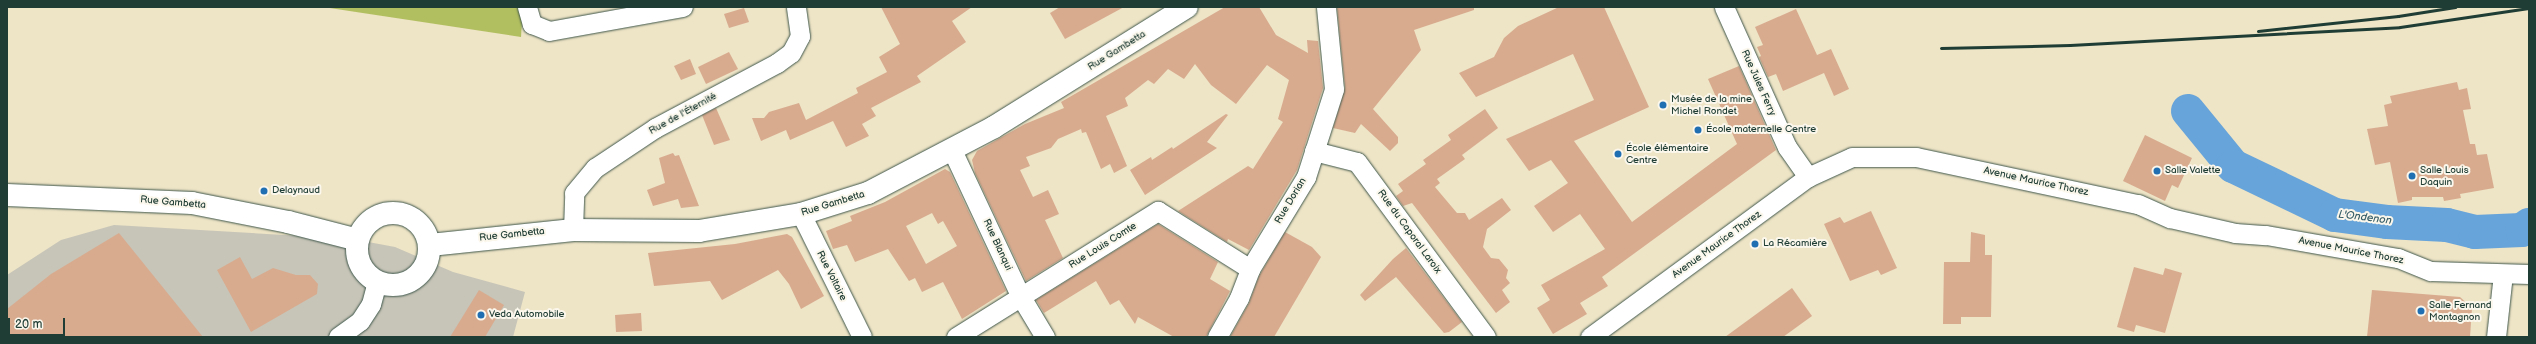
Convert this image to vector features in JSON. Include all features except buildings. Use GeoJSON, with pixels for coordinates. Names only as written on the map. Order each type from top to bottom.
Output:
{"type":"FeatureCollection","features":[{"type":"Feature","properties":{"kind":"main road","name":"Rue Gambetta"},"geometry":{"type":"LineString","coordinates":[[430,245],[573,230],[699,231],[801,214],[868,193],[952,150],[1187,7]]}},
{"type":"Feature","properties":{"kind":"main road","name":"Rue Gambetta"},"geometry":{"type":"LineString","coordinates":[[7,195],[192,203],[288,222],[358,240]]}},
{"type":"Feature","properties":{"kind":"main road"},"geometry":{"type":"LineString","coordinates":[[396,213],[410,217],[421,226],[430,245],[426,266],[416,277],[403,284],[390,286],[377,282],[366,272],[358,255],[358,240],[370,222],[382,215],[396,213]]}},
{"type":"Feature","properties":{"kind":"street"},"geometry":{"type":"LineString","coordinates":[[527,7],[532,24],[549,31],[683,7]]}},
{"type":"Feature","properties":{"kind":"street","name":"Rue de l'Éternité"},"geometry":{"type":"LineString","coordinates":[[573,230],[574,193],[595,168],[655,128],[777,63],[791,52],[800,36],[796,7]]}},
{"type":"Feature","properties":{"kind":"street","name":"Rue Dorian"},"geometry":{"type":"LineString","coordinates":[[1217,337],[1239,298],[1250,269],[1306,177],[1334,89],[1326,7]]}},
{"type":"Feature","properties":{"kind":"street","name":"Rue Jules Ferry"},"geometry":{"type":"LineString","coordinates":[[1728,8],[1787,147],[1808,177]]}},
{"type":"Feature","properties":{"kind":"street","name":"Rue Blanqui"},"geometry":{"type":"LineString","coordinates":[[952,150],[1021,297],[1045,337]]}},
{"type":"Feature","properties":{"kind":"street","name":"Rue du Caporal Laroix"},"geometry":{"type":"LineString","coordinates":[[1314,151],[1357,162],[1486,337]]}},
{"type":"Feature","properties":{"kind":"street","name":"Avenue Maurice Thorez"},"geometry":{"type":"LineString","coordinates":[[1590,337],[1808,177],[1852,157],[1916,157],[2138,204],[2170,218],[2235,233],[2266,235],[2398,258],[2431,271],[2529,274]]}},
{"type":"Feature","properties":{"kind":"street","name":"Rue Louis Comte"},"geometry":{"type":"LineString","coordinates":[[956,337],[1158,211],[1250,269]]}},
{"type":"Feature","properties":{"kind":"street","name":"Rue Voltaire"},"geometry":{"type":"LineString","coordinates":[[801,214],[862,337]]}},
{"type":"Feature","properties":{"kind":"street"},"geometry":{"type":"LineString","coordinates":[[2496,337],[2503,274]]}},
{"type":"Feature","properties":{"kind":"street"},"geometry":{"type":"LineString","coordinates":[[338,337],[360,321],[371,304],[377,282]]}},
{"type":"Feature","properties":{"kind":"shaded area"},"geometry":{"type":"Polygon","coordinates":[[[114,225],[352,239],[395,247],[453,272],[525,292],[513,337],[7,337],[7,275],[61,240],[114,225]]]}},
{"type":"Feature","properties":{"kind":"green space"},"geometry":{"type":"Polygon","coordinates":[[[323,7],[523,7],[521,37],[323,7]]]}},
{"type":"Feature","properties":{"kind":"waterway","name":"L'Ondenon"},"geometry":{"type":"LineString","coordinates":[[2188,111],[2233,166],[2335,215],[2387,222],[2447,225],[2475,232],[2522,230],[2529,225]]}},
{"type":"Feature","properties":{"kind":"railway"},"geometry":{"type":"LineString","coordinates":[[2258,31],[2398,16],[2455,7]]}},
{"type":"Feature","properties":{"kind":"railway"},"geometry":{"type":"LineString","coordinates":[[1941,48],[2070,45],[2400,27],[2529,8]]}},
{"type":"Feature","properties":{"kind":"place","name":"Musée de la mine Michel Rondet"},"geometry":{"type":"Point","coordinates":[1663,105]}},
{"type":"Feature","properties":{"kind":"place","name":"École maternelle Centre"},"geometry":{"type":"Point","coordinates":[1698,130]}},
{"type":"Feature","properties":{"kind":"place","name":"École élémentaire Centre"},"geometry":{"type":"Point","coordinates":[1618,154]}},
{"type":"Feature","properties":{"kind":"place","name":"Salle Valette"},"geometry":{"type":"Point","coordinates":[2157,171]}},
{"type":"Feature","properties":{"kind":"place","name":"Salle Louis Daquin"},"geometry":{"type":"Point","coordinates":[2412,176]}},
{"type":"Feature","properties":{"kind":"place","name":"Delaynaud"},"geometry":{"type":"Point","coordinates":[264,191]}},
{"type":"Feature","properties":{"kind":"place","name":"La Récamière"},"geometry":{"type":"Point","coordinates":[1755,244]}},
{"type":"Feature","properties":{"kind":"place","name":"Salle Fernand Montagnon"},"geometry":{"type":"Point","coordinates":[2421,311]}},
{"type":"Feature","properties":{"kind":"place","name":"Veda Automobile"},"geometry":{"type":"Point","coordinates":[481,315]}}]}
